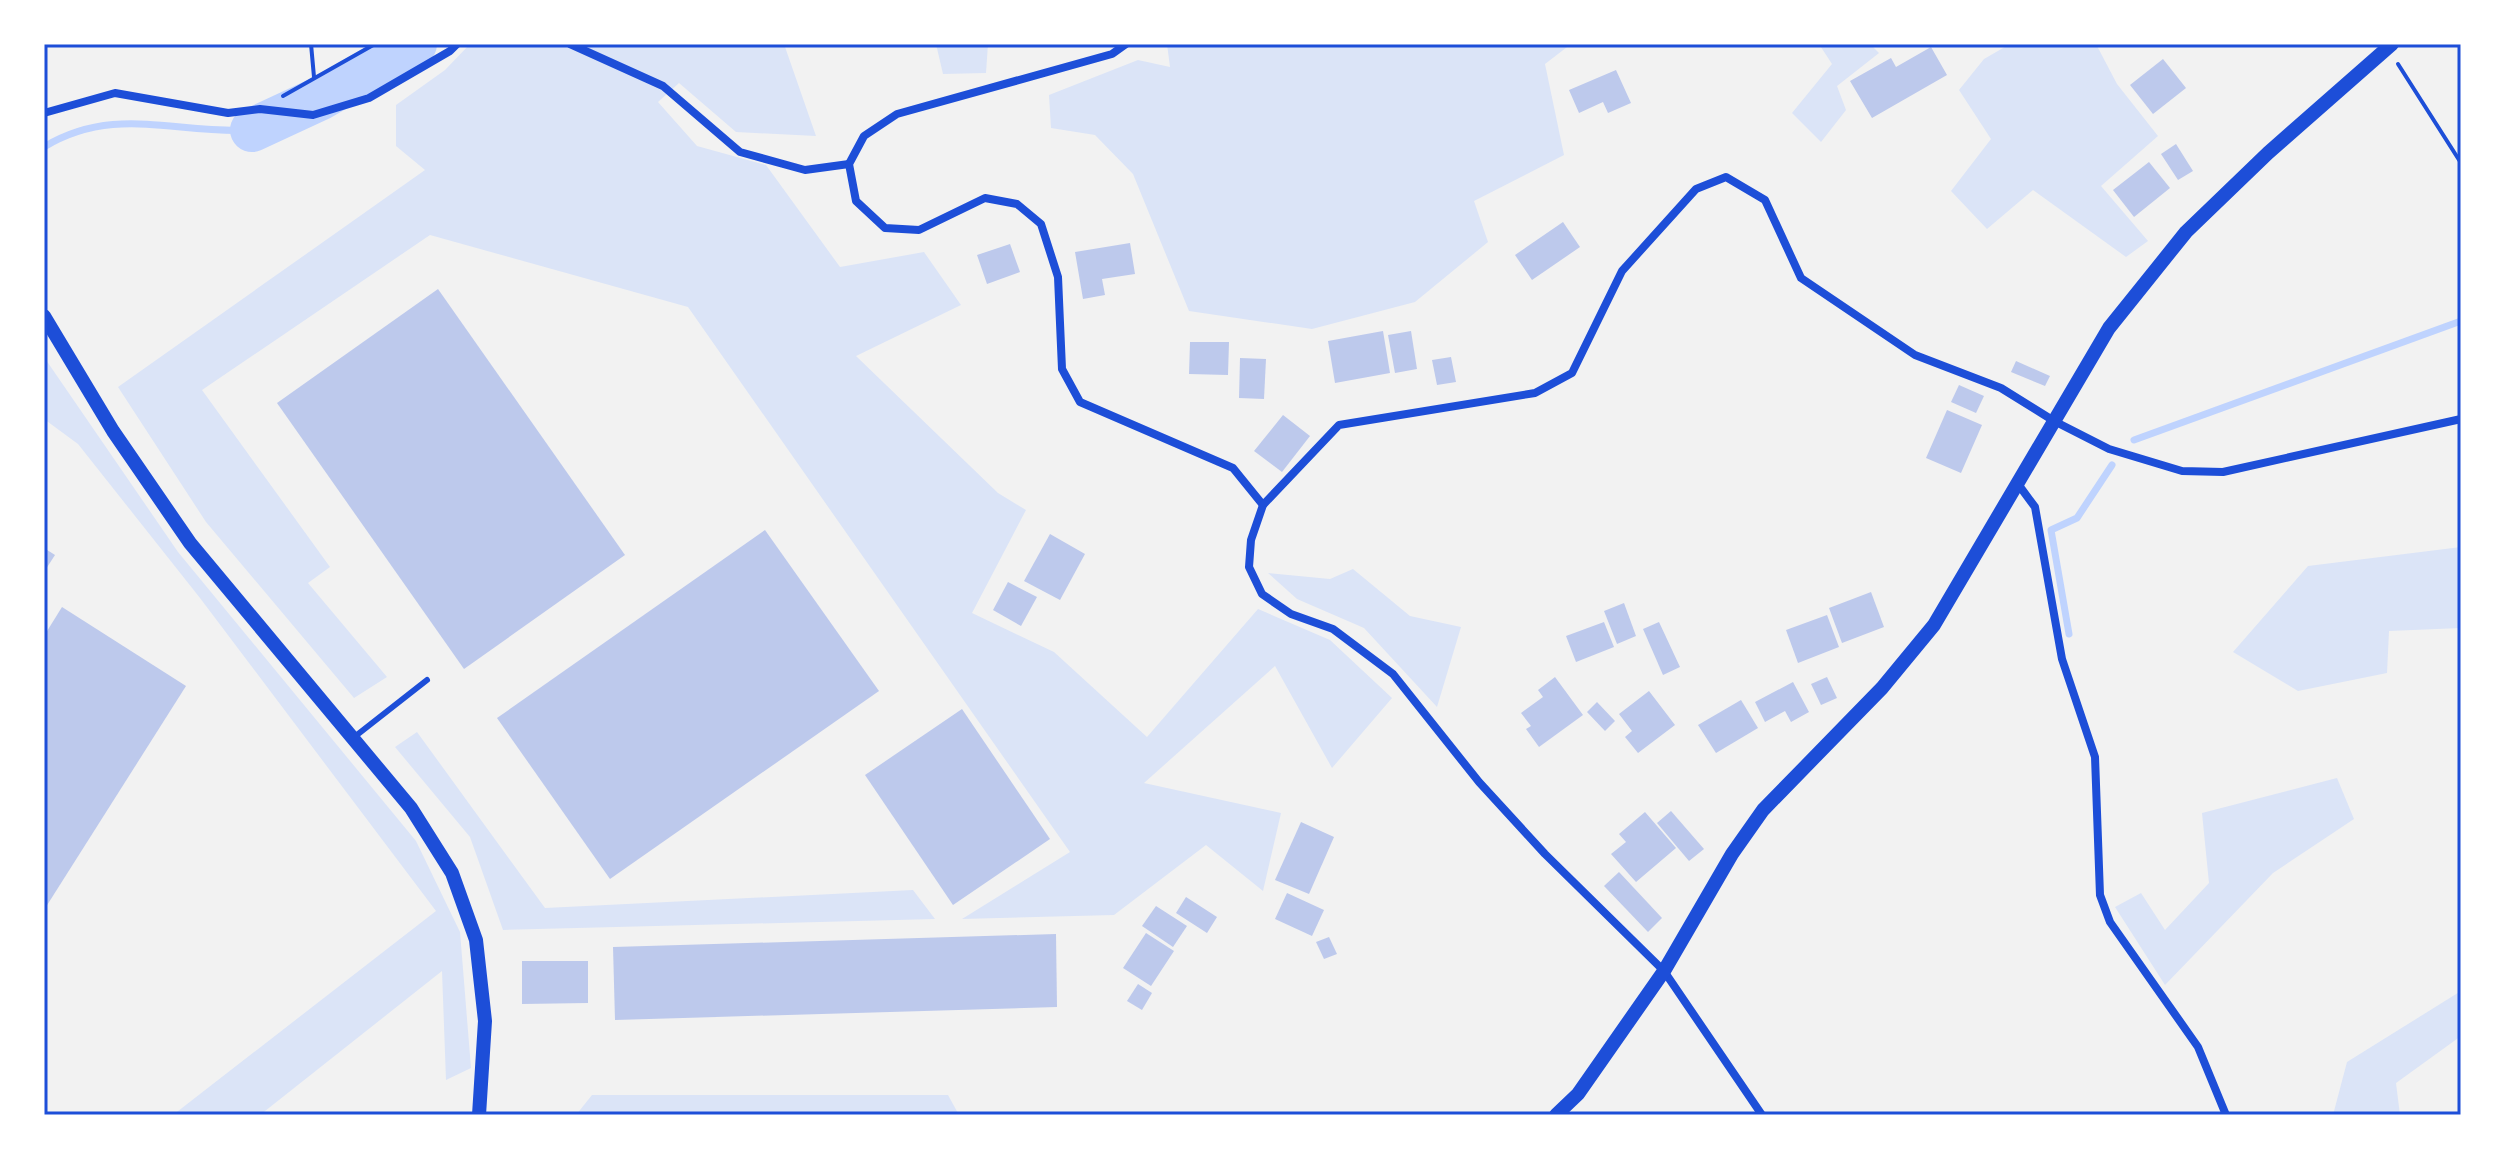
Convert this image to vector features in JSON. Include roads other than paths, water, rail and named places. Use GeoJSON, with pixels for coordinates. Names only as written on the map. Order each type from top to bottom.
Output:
{"type":"FeatureCollection","features":[{"type":"Feature","properties":{"kind":"street"},"geometry":{"type":"LineString","coordinates":[[44,113],[115,93],[228,113],[260,109],[313,115],[369,98],[457,44]]}},
{"type":"Feature","properties":{"kind":"street"},"geometry":{"type":"LineString","coordinates":[[570,44],[663,86],[740,152],[805,170],[849,164]]}},
{"type":"Feature","properties":{"kind":"street"},"geometry":{"type":"LineString","coordinates":[[1126,44],[1112,54],[897,114],[864,136],[849,164],[856,201],[885,228],[919,230],[985,198],[1017,204],[1041,224],[1058,277],[1062,369],[1080,402],[1233,468],[1263,505]]}},
{"type":"Feature","properties":{"kind":"street"},"geometry":{"type":"LineString","coordinates":[[1556,1115],[1578,1094],[1664,971],[1732,854],[1763,810],[1882,688],[1934,625],[2109,328],[2186,232],[2388,45]]}},
{"type":"Feature","properties":{"kind":"street"},"geometry":{"type":"LineString","coordinates":[[1762,1115],[1664,971],[1545,854],[1488,792],[1393,674],[1333,629],[1291,614],[1262,594],[1249,567],[1251,540],[1263,505],[1339,425],[1535,393],[1572,373],[1622,271],[1696,189],[1726,177],[1765,200],[1801,278],[1915,355],[2001,388],[2054,421],[2109,449],[2182,471],[2223,472],[2461,419]]}},
{"type":"Feature","properties":{"kind":"street"},"geometry":{"type":"LineString","coordinates":[[44,316],[113,431],[190,543],[411,808],[452,873],[476,940],[485,1021],[476,1114]]}},
{"type":"Feature","properties":{"kind":"street"},"geometry":{"type":"LineString","coordinates":[[2018,484],[2035,507],[2062,659],[2095,757],[2100,895],[2110,922],[2198,1047],[2226,1115]]}},
{"type":"Feature","properties":{"kind":"lane"},"geometry":{"type":"LineString","coordinates":[[353,738],[427,680]]}},
{"type":"Feature","properties":{"kind":"waterway"},"geometry":{"type":"LineString","coordinates":[[252,130],[321,98],[415,44]]}},
{"type":"Feature","properties":{"kind":"waterway"},"geometry":{"type":"LineString","coordinates":[[44,147],[70,134],[121,124],[252,130]]}},
{"type":"Feature","properties":{"kind":"waterway"},"geometry":{"type":"LineString","coordinates":[[2134,440],[2461,321]]}},
{"type":"Feature","properties":{"kind":"waterway"},"geometry":{"type":"LineString","coordinates":[[2069,634],[2051,530],[2077,518],[2112,465]]}}]}
